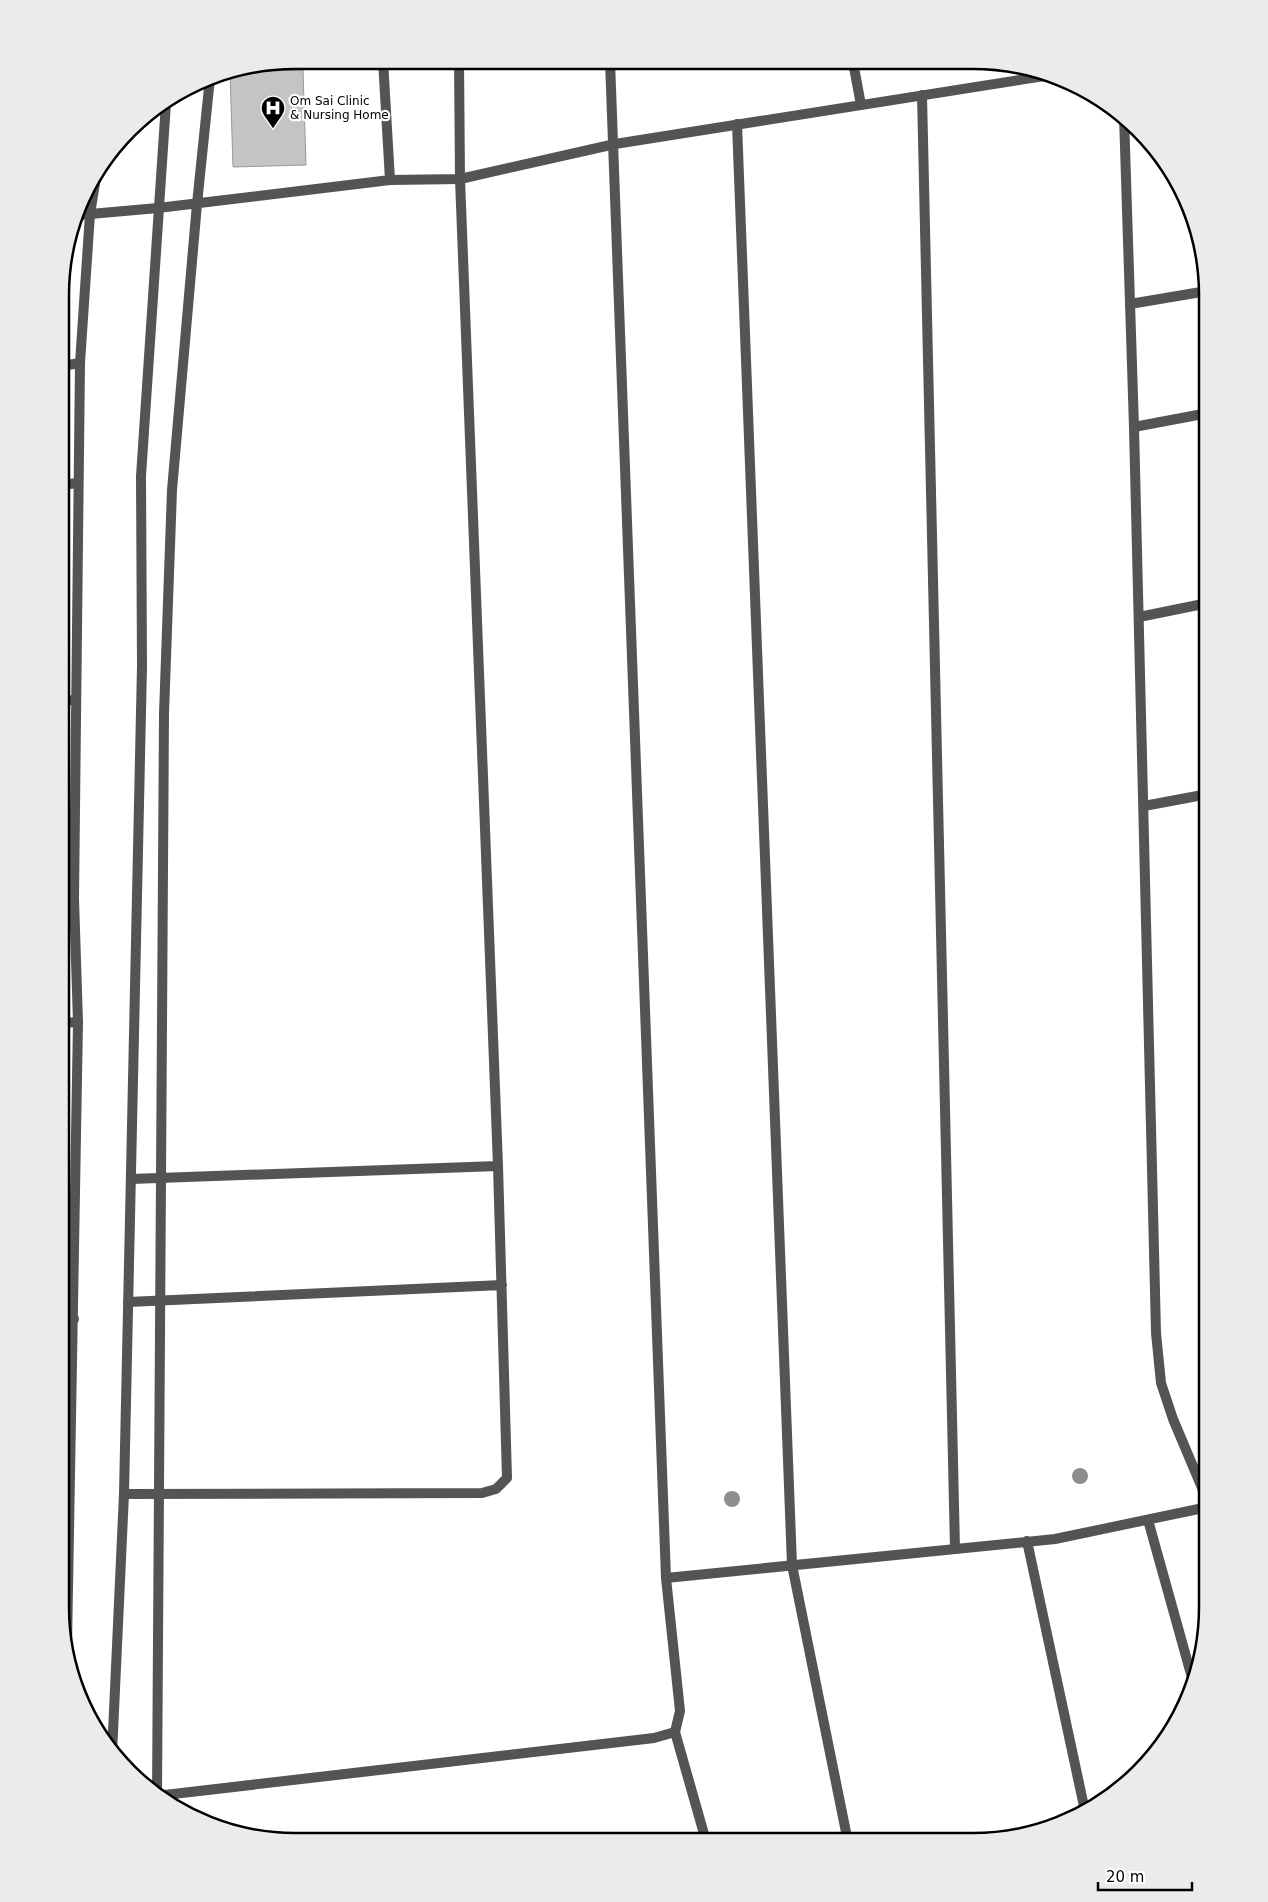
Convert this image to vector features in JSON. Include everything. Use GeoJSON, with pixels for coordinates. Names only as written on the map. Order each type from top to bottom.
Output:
{"type":"FeatureCollection","features":[{"type":"Feature","properties":{"kind":"street"},"geometry":{"type":"LineString","coordinates":[[384,69],[390,180]]}},
{"type":"Feature","properties":{"kind":"street"},"geometry":{"type":"LineString","coordinates":[[124,1494],[482,1493],[496,1488],[507,1478],[498,1166],[460,179],[459,69]]}},
{"type":"Feature","properties":{"kind":"street"},"geometry":{"type":"LineString","coordinates":[[610,69],[615,144],[666,1578],[680,1711],[675,1732],[704,1833]]}},
{"type":"Feature","properties":{"kind":"street"},"geometry":{"type":"LineString","coordinates":[[854,69],[861,105]]}},
{"type":"Feature","properties":{"kind":"street"},"geometry":{"type":"LineString","coordinates":[[84,215],[197,204],[390,180],[460,179],[615,144],[1036,77]]}},
{"type":"Feature","properties":{"kind":"street"},"geometry":{"type":"LineString","coordinates":[[157,1787],[164,714],[171,520],[197,204],[209,86]]}},
{"type":"Feature","properties":{"kind":"street"},"geometry":{"type":"LineString","coordinates":[[922,95],[955,1549]]}},
{"type":"Feature","properties":{"kind":"street"},"geometry":{"type":"LineString","coordinates":[[113,1741],[124,1494],[142,676],[141,476],[166,109]]}},
{"type":"Feature","properties":{"kind":"street"},"geometry":{"type":"LineString","coordinates":[[737,124],[792,1565],[846,1833]]}},
{"type":"Feature","properties":{"kind":"street"},"geometry":{"type":"LineString","coordinates":[[1124,127],[1144,806],[1156,1333],[1161,1383],[1173,1419],[1199,1481]]}},
{"type":"Feature","properties":{"kind":"street"},"geometry":{"type":"LineString","coordinates":[[69,1605],[78,1022],[74,899],[80,363],[93,193]]}},
{"type":"Feature","properties":{"kind":"street"},"geometry":{"type":"LineString","coordinates":[[1130,304],[1199,292]]}},
{"type":"Feature","properties":{"kind":"street"},"geometry":{"type":"LineString","coordinates":[[69,365],[80,363]]}},
{"type":"Feature","properties":{"kind":"street"},"geometry":{"type":"LineString","coordinates":[[1134,427],[1199,415]]}},
{"type":"Feature","properties":{"kind":"street"},"geometry":{"type":"LineString","coordinates":[[69,484],[78,483]]}},
{"type":"Feature","properties":{"kind":"street"},"geometry":{"type":"LineString","coordinates":[[1139,616],[1199,605]]}},
{"type":"Feature","properties":{"kind":"street"},"geometry":{"type":"LineString","coordinates":[[69,700],[76,700]]}},
{"type":"Feature","properties":{"kind":"street"},"geometry":{"type":"LineString","coordinates":[[1144,806],[1199,796]]}},
{"type":"Feature","properties":{"kind":"street"},"geometry":{"type":"LineString","coordinates":[[69,899],[74,899]]}},
{"type":"Feature","properties":{"kind":"street"},"geometry":{"type":"LineString","coordinates":[[69,1023],[78,1022]]}},
{"type":"Feature","properties":{"kind":"street"},"geometry":{"type":"LineString","coordinates":[[131,1179],[498,1166]]}},
{"type":"Feature","properties":{"kind":"street"},"geometry":{"type":"LineString","coordinates":[[128,1302],[502,1285]]}},
{"type":"Feature","properties":{"kind":"street"},"geometry":{"type":"LineString","coordinates":[[69,1319],[74,1319]]}},
{"type":"Feature","properties":{"kind":"street"},"geometry":{"type":"LineString","coordinates":[[666,1578],[1055,1538],[1199,1509]]}},
{"type":"Feature","properties":{"kind":"street"},"geometry":{"type":"LineString","coordinates":[[1148,1520],[1190,1671]]}},
{"type":"Feature","properties":{"kind":"street"},"geometry":{"type":"LineString","coordinates":[[1027,1541],[1084,1804]]}},
{"type":"Feature","properties":{"kind":"street"},"geometry":{"type":"LineString","coordinates":[[168,1795],[654,1738],[675,1732]]}},
{"type":"Feature","properties":{"kind":"building"},"geometry":{"type":"Polygon","coordinates":[[[303,70],[306,165],[233,167],[230,78],[265,71],[303,70]]]}},
{"type":"Feature","properties":{"kind":"place","name":"Om Sai Clinic & Nursing Home"},"geometry":{"type":"Point","coordinates":[273,129]}}]}
